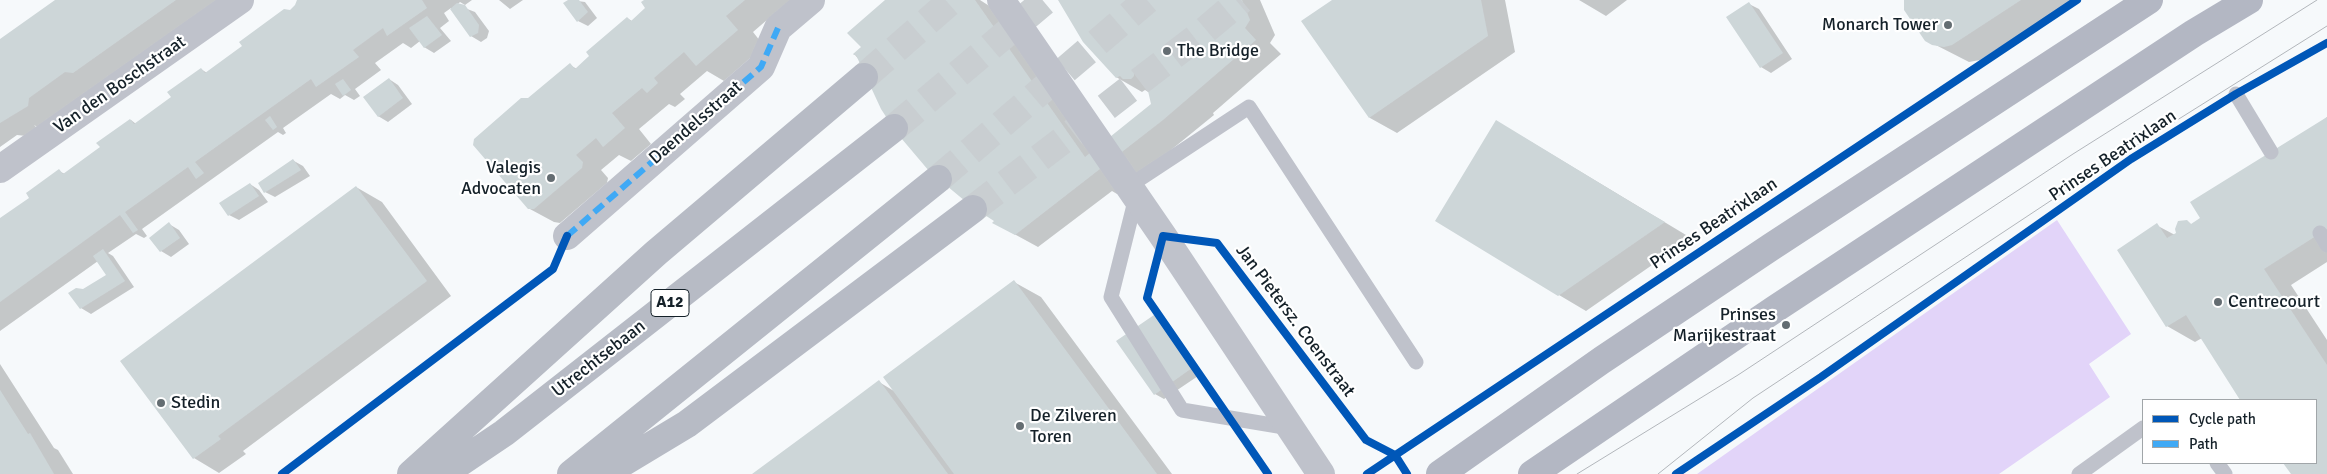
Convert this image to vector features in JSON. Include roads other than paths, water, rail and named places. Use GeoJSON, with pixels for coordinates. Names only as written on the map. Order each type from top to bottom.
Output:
{"type":"FeatureCollection","features":[{"type":"Feature","properties":{"kind":"main road"},"geometry":{"type":"LineString","coordinates":[[411,474],[656,253],[864,77]]}},
{"type":"Feature","properties":{"kind":"main road","name":"Utrechtsebaan"},"geometry":{"type":"LineString","coordinates":[[443,474],[504,432],[894,128]]}},
{"type":"Feature","properties":{"kind":"main road"},"geometry":{"type":"LineString","coordinates":[[571,474],[938,179]]}},
{"type":"Feature","properties":{"kind":"main road"},"geometry":{"type":"LineString","coordinates":[[604,474],[687,424],[973,208]]}},
{"type":"Feature","properties":{"kind":"street","name":"Van den Boschstraat"},"geometry":{"type":"LineString","coordinates":[[0,169],[240,0]]}},
{"type":"Feature","properties":{"kind":"street","name":"Daendelsstraat"},"geometry":{"type":"LineString","coordinates":[[567,236],[760,67],[778,28],[811,0]]}},
{"type":"Feature","properties":{"kind":"street"},"geometry":{"type":"LineString","coordinates":[[1000,0],[1132,191],[1321,474]]}},
{"type":"Feature","properties":{"kind":"street"},"geometry":{"type":"LineString","coordinates":[[1440,474],[1602,360],[2149,0]]}},
{"type":"Feature","properties":{"kind":"street"},"geometry":{"type":"LineString","coordinates":[[1532,474],[1784,303],[2194,33],[2249,0]]}},
{"type":"Feature","properties":{"kind":"lane"},"geometry":{"type":"LineString","coordinates":[[2236,94],[2271,152]]}},
{"type":"Feature","properties":{"kind":"lane"},"geometry":{"type":"LineString","coordinates":[[1290,428],[1182,410],[1111,297],[1132,191],[1249,107],[1416,362]]}},
{"type":"Feature","properties":{"kind":"lane"},"geometry":{"type":"LineString","coordinates":[[2079,474],[2142,429]]}},
{"type":"Feature","properties":{"kind":"tunnel"},"geometry":{"type":"LineString","coordinates":[[864,77],[952,0]]}},
{"type":"Feature","properties":{"kind":"tunnel"},"geometry":{"type":"LineString","coordinates":[[894,128],[1046,0]]}},
{"type":"Feature","properties":{"kind":"tunnel"},"geometry":{"type":"LineString","coordinates":[[938,179],[1147,0]]}},
{"type":"Feature","properties":{"kind":"tunnel"},"geometry":{"type":"LineString","coordinates":[[973,209],[1196,38],[1241,0]]}},
{"type":"Feature","properties":{"kind":"tram line"},"geometry":{"type":"LineString","coordinates":[[1577,474],[1738,375],[2073,154],[2317,0]]}},
{"type":"Feature","properties":{"kind":"tram line"},"geometry":{"type":"LineString","coordinates":[[1658,474],[1753,398],[2088,176],[2327,26]]}},
{"type":"Feature","properties":{"kind":"place","name":"Monarch Tower"},"geometry":{"type":"Point","coordinates":[1948,25]}},
{"type":"Feature","properties":{"kind":"place","name":"The Bridge"},"geometry":{"type":"Point","coordinates":[1167,51]}},
{"type":"Feature","properties":{"kind":"place","name":"Valegis Advocaten"},"geometry":{"type":"Point","coordinates":[551,178]}},
{"type":"Feature","properties":{"kind":"place","name":"Centrecourt"},"geometry":{"type":"Point","coordinates":[2218,302]}},
{"type":"Feature","properties":{"kind":"place","name":"Prinses Marijkestraat"},"geometry":{"type":"Point","coordinates":[1786,325]}},
{"type":"Feature","properties":{"kind":"place","name":"Stedin"},"geometry":{"type":"Point","coordinates":[161,403]}},
{"type":"Feature","properties":{"kind":"place","name":"De Zilveren Toren"},"geometry":{"type":"Point","coordinates":[1020,426]}}]}
